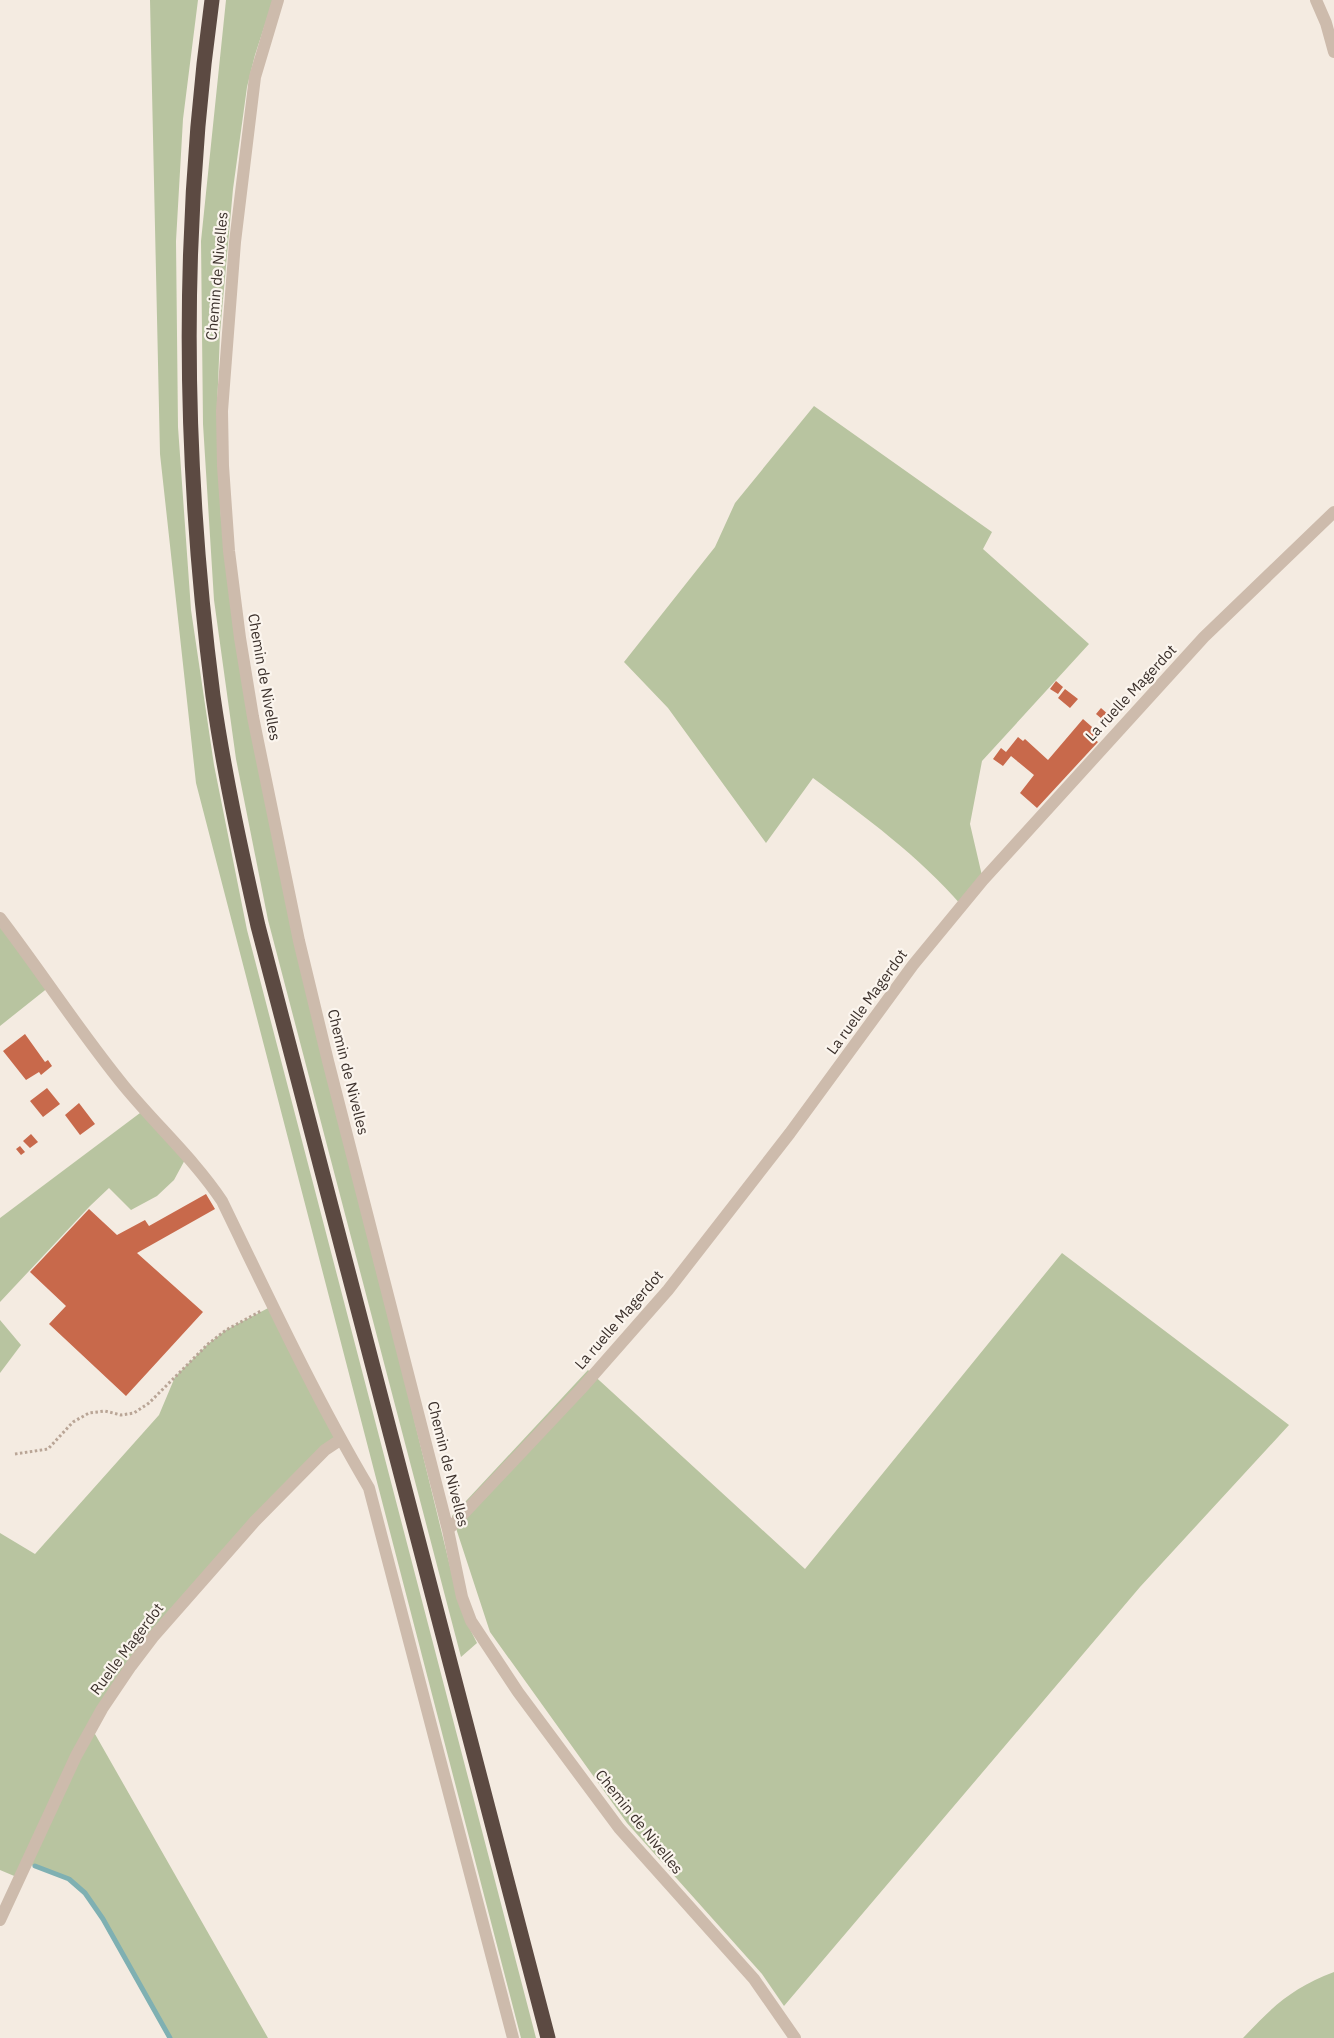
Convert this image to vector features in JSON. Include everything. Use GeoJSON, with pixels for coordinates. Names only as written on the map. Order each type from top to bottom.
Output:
{"type":"FeatureCollection","features":[{"type":"Feature","properties":{"kind":"highway"},"geometry":{"type":"LineString","coordinates":[[212,0],[197,140],[190,238],[188,337],[194,513],[214,697],[239,836],[258,926],[548,2038]]}},
{"type":"Feature","properties":{"kind":"street","name":"Chemin de Nivelles"},"geometry":{"type":"LineString","coordinates":[[278,0],[255,77],[235,242],[222,411],[223,466],[230,560],[253,717],[299,942],[448,1530],[462,1597],[471,1621],[518,1692],[619,1828],[754,1979],[795,2038]]}},
{"type":"Feature","properties":{"kind":"street"},"geometry":{"type":"LineString","coordinates":[[1316,0],[1326,23],[1334,52]]}},
{"type":"Feature","properties":{"kind":"street","name":"La ruelle Magerdot"},"geometry":{"type":"LineString","coordinates":[[448,1530],[581,1389],[668,1290],[790,1133],[913,965],[983,880],[1204,637],[1334,512]]}},
{"type":"Feature","properties":{"kind":"street"},"geometry":{"type":"LineString","coordinates":[[0,918],[124,1086],[205,1175],[222,1201],[272,1306],[340,1440],[369,1488],[513,2038]]}},
{"type":"Feature","properties":{"kind":"street","name":"Ruelle Magerdot"},"geometry":{"type":"LineString","coordinates":[[0,1920],[76,1756],[102,1709],[131,1666],[153,1637],[254,1521],[325,1450],[340,1440]]}},
{"type":"Feature","properties":{"kind":"path"},"geometry":{"type":"LineString","coordinates":[[15,1454],[48,1449],[73,1422],[89,1413],[105,1411],[121,1415],[134,1413],[149,1403],[208,1344],[226,1330],[272,1306]]}},
{"type":"Feature","properties":{"kind":"green space"},"geometry":{"type":"Polygon","coordinates":[[[150,0],[198,0],[183,119],[176,241],[178,427],[191,610],[214,765],[247,930],[536,2038],[521,2038],[196,783],[160,454],[150,0]]]}},
{"type":"Feature","properties":{"kind":"green space"},"geometry":{"type":"Polygon","coordinates":[[[226,0],[273,0],[247,87],[233,189],[220,333],[217,409],[221,518],[275,850],[458,1599],[477,1643],[461,1657],[268,920],[236,759],[214,600],[203,424],[201,241],[226,0]]]}},
{"type":"Feature","properties":{"kind":"green space"},"geometry":{"type":"Polygon","coordinates":[[[814,406],[992,532],[983,549],[1089,644],[982,761],[970,824],[983,880],[962,906],[910,854],[872,822],[813,778],[766,843],[668,708],[624,662],[715,547],[735,503],[814,406]]]}},
{"type":"Feature","properties":{"kind":"green space"},"geometry":{"type":"Polygon","coordinates":[[[0,918],[49,987],[0,1026],[0,918]]]}},
{"type":"Feature","properties":{"kind":"green space"},"geometry":{"type":"Polygon","coordinates":[[[144,1110],[187,1156],[174,1180],[157,1196],[131,1210],[109,1188],[0,1302],[0,1218],[144,1110]]]}},
{"type":"Feature","properties":{"kind":"green space"},"geometry":{"type":"Polygon","coordinates":[[[1062,1253],[1289,1425],[1140,1587],[784,2006],[762,1974],[627,1823],[490,1632],[452,1516],[588,1370],[805,1569],[1062,1253]]]}},
{"type":"Feature","properties":{"kind":"green space"},"geometry":{"type":"Polygon","coordinates":[[[272,1306],[340,1440],[213,1567],[91,1727],[268,2038],[170,2038],[103,1919],[85,1893],[69,1879],[26,1863],[19,1878],[0,1870],[0,1533],[35,1554],[159,1415],[175,1377],[208,1344],[226,1330],[272,1306]]]}},
{"type":"Feature","properties":{"kind":"green space"},"geometry":{"type":"Polygon","coordinates":[[[0,1320],[21,1345],[0,1373],[0,1320]]]}},
{"type":"Feature","properties":{"kind":"green space"},"geometry":{"type":"Polygon","coordinates":[[[1334,1972],[1334,2038],[1243,2038],[1264,2016],[1295,1991],[1334,1972]]]}},
{"type":"Feature","properties":{"kind":"building"},"geometry":{"type":"Polygon","coordinates":[[[1056,681],[1063,687],[1058,694],[1050,689],[1056,681]]]}},
{"type":"Feature","properties":{"kind":"building"},"geometry":{"type":"Polygon","coordinates":[[[1065,689],[1078,699],[1070,708],[1058,698],[1065,689]]]}},
{"type":"Feature","properties":{"kind":"building"},"geometry":{"type":"Polygon","coordinates":[[[1101,708],[1110,716],[1107,719],[1111,722],[1109,725],[1096,714],[1101,708]]]}},
{"type":"Feature","properties":{"kind":"building"},"geometry":{"type":"Polygon","coordinates":[[[1083,719],[1100,734],[1094,739],[1098,742],[1037,808],[1020,793],[1034,775],[1011,756],[1003,766],[993,759],[1001,748],[1006,752],[1018,737],[1023,741],[1025,739],[1048,760],[1083,719]]]}},
{"type":"Feature","properties":{"kind":"building"},"geometry":{"type":"Polygon","coordinates":[[[25,1034],[45,1062],[48,1060],[52,1066],[41,1075],[39,1072],[26,1080],[3,1051],[25,1034]]]}},
{"type":"Feature","properties":{"kind":"building"},"geometry":{"type":"Polygon","coordinates":[[[47,1088],[60,1104],[43,1117],[30,1101],[47,1088]]]}},
{"type":"Feature","properties":{"kind":"building"},"geometry":{"type":"Polygon","coordinates":[[[79,1103],[95,1124],[80,1135],[65,1115],[79,1103]]]}},
{"type":"Feature","properties":{"kind":"building"},"geometry":{"type":"Polygon","coordinates":[[[31,1134],[38,1142],[30,1148],[23,1141],[31,1134]]]}},
{"type":"Feature","properties":{"kind":"building"},"geometry":{"type":"Polygon","coordinates":[[[20,1146],[25,1152],[21,1155],[16,1149],[20,1146]]]}},
{"type":"Feature","properties":{"kind":"building"},"geometry":{"type":"Polygon","coordinates":[[[206,1194],[215,1209],[137,1253],[203,1312],[126,1396],[49,1324],[66,1306],[30,1272],[89,1209],[117,1235],[145,1220],[149,1226],[206,1194]]]}},
{"type":"Feature","properties":{"kind":"waterway"},"geometry":{"type":"LineString","coordinates":[[35,1866],[69,1879],[85,1893],[103,1919],[170,2038]]}}]}
